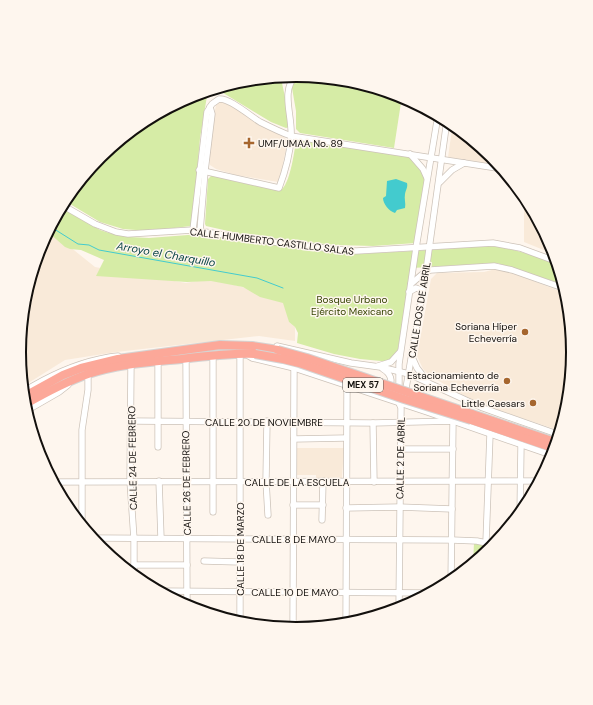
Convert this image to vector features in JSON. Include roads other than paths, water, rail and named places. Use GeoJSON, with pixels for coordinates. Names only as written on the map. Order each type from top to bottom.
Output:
{"type":"FeatureCollection","features":[{"type":"Feature","properties":{"kind":"highway","name":"MEX 57"},"geometry":{"type":"LineString","coordinates":[[29,393],[52,380],[81,368],[124,358],[220,345],[252,346],[278,350],[307,358],[471,417],[537,443],[552,442]]}},
{"type":"Feature","properties":{"kind":"highway","name":"MEX 57"},"geometry":{"type":"LineString","coordinates":[[30,401],[72,380],[88,374],[131,364],[213,355],[255,354],[299,363],[404,399],[552,440]]}},
{"type":"Feature","properties":{"kind":"highway"},"geometry":{"type":"LineString","coordinates":[[537,443],[542,448],[548,450]]}},
{"type":"Feature","properties":{"kind":"street"},"geometry":{"type":"LineString","coordinates":[[202,171],[279,188],[288,158],[291,136],[288,89],[291,82]]}},
{"type":"Feature","properties":{"kind":"street"},"geometry":{"type":"LineString","coordinates":[[200,231],[202,171],[207,112],[215,101],[223,99],[264,124],[291,136],[494,168]]}},
{"type":"Feature","properties":{"kind":"street","name":"CALLE DOS DE ABRIL"},"geometry":{"type":"LineString","coordinates":[[399,372],[400,352],[410,284],[437,121]]}},
{"type":"Feature","properties":{"kind":"street","name":"CALLE DOS DE ABRIL"},"geometry":{"type":"LineString","coordinates":[[408,374],[426,271],[446,127]]}},
{"type":"Feature","properties":{"kind":"street"},"geometry":{"type":"LineString","coordinates":[[433,148],[444,149]]}},
{"type":"Feature","properties":{"kind":"street"},"geometry":{"type":"LineString","coordinates":[[410,154],[423,169],[427,181]]}},
{"type":"Feature","properties":{"kind":"street"},"geometry":{"type":"LineString","coordinates":[[439,184],[443,177],[465,163]]}},
{"type":"Feature","properties":{"kind":"street"},"geometry":{"type":"LineString","coordinates":[[193,230],[202,171]]}},
{"type":"Feature","properties":{"kind":"street","name":"CALLE HUMBERTO CASTILLO SALAS"},"geometry":{"type":"LineString","coordinates":[[68,208],[95,224],[116,232],[140,234],[193,230],[256,240],[344,250],[416,248],[493,243],[520,248],[550,259]]}},
{"type":"Feature","properties":{"kind":"street"},"geometry":{"type":"LineString","coordinates":[[410,284],[426,271],[435,269],[494,266],[512,270],[559,287]]}},
{"type":"Feature","properties":{"kind":"street"},"geometry":{"type":"LineString","coordinates":[[409,292],[416,288],[422,290]]}},
{"type":"Feature","properties":{"kind":"street"},"geometry":{"type":"LineString","coordinates":[[402,344],[403,349],[406,352],[410,352],[413,349]]}},
{"type":"Feature","properties":{"kind":"street"},"geometry":{"type":"LineString","coordinates":[[252,346],[271,345],[351,364],[377,367],[408,374],[553,440]]}},
{"type":"Feature","properties":{"kind":"street"},"geometry":{"type":"LineString","coordinates":[[377,367],[391,362],[400,352]]}},
{"type":"Feature","properties":{"kind":"street"},"geometry":{"type":"LineString","coordinates":[[241,354],[294,368],[547,454]]}},
{"type":"Feature","properties":{"kind":"street","name":"CALLE 18 DE MARZO"},"geometry":{"type":"LineString","coordinates":[[240,617],[241,354]]}},
{"type":"Feature","properties":{"kind":"street"},"geometry":{"type":"LineString","coordinates":[[213,355],[213,512]]}},
{"type":"Feature","properties":{"kind":"street"},"geometry":{"type":"LineString","coordinates":[[28,389],[54,374],[74,366],[112,356],[124,358]]}},
{"type":"Feature","properties":{"kind":"street"},"geometry":{"type":"LineString","coordinates":[[412,356],[416,368],[428,382]]}},
{"type":"Feature","properties":{"kind":"street","name":"CALLE 26 DE FEBRERO"},"geometry":{"type":"LineString","coordinates":[[186,358],[187,599]]}},
{"type":"Feature","properties":{"kind":"street"},"geometry":{"type":"LineString","coordinates":[[158,361],[158,447]]}},
{"type":"Feature","properties":{"kind":"street","name":"CALLE 24 DE FEBRERO"},"geometry":{"type":"LineString","coordinates":[[131,364],[132,421],[130,481],[134,539],[134,568]]}},
{"type":"Feature","properties":{"kind":"street"},"geometry":{"type":"LineString","coordinates":[[365,392],[383,391],[390,385],[390,376],[387,371],[377,367]]}},
{"type":"Feature","properties":{"kind":"street"},"geometry":{"type":"LineString","coordinates":[[293,623],[294,368]]}},
{"type":"Feature","properties":{"kind":"street","name":"CALLE 2 DE ABRIL"},"geometry":{"type":"LineString","coordinates":[[398,603],[401,405],[399,372]]}},
{"type":"Feature","properties":{"kind":"street"},"geometry":{"type":"LineString","coordinates":[[82,517],[82,430],[88,390],[88,374]]}},
{"type":"Feature","properties":{"kind":"street","name":"CALLE 2 DE ABRIL"},"geometry":{"type":"LineString","coordinates":[[401,405],[408,374]]}},
{"type":"Feature","properties":{"kind":"street"},"geometry":{"type":"LineString","coordinates":[[32,408],[58,392],[72,380]]}},
{"type":"Feature","properties":{"kind":"street"},"geometry":{"type":"LineString","coordinates":[[346,619],[347,386]]}},
{"type":"Feature","properties":{"kind":"street"},"geometry":{"type":"LineString","coordinates":[[427,412],[417,403],[416,394],[420,389],[425,387],[439,388]]}},
{"type":"Feature","properties":{"kind":"street","name":"CALLE 20 DE NOVIEMBRE"},"geometry":{"type":"LineString","coordinates":[[132,421],[267,421],[346,423],[454,421]]}},
{"type":"Feature","properties":{"kind":"street"},"geometry":{"type":"LineString","coordinates":[[267,421],[266,481],[268,515]]}},
{"type":"Feature","properties":{"kind":"street"},"geometry":{"type":"LineString","coordinates":[[451,574],[454,421]]}},
{"type":"Feature","properties":{"kind":"street"},"geometry":{"type":"LineString","coordinates":[[373,423],[374,482]]}},
{"type":"Feature","properties":{"kind":"street"},"geometry":{"type":"LineString","coordinates":[[486,542],[490,434]]}},
{"type":"Feature","properties":{"kind":"street"},"geometry":{"type":"LineString","coordinates":[[294,439],[346,438]]}},
{"type":"Feature","properties":{"kind":"street"},"geometry":{"type":"LineString","coordinates":[[520,504],[521,445]]}},
{"type":"Feature","properties":{"kind":"street"},"geometry":{"type":"LineString","coordinates":[[400,449],[453,449]]}},
{"type":"Feature","properties":{"kind":"street","name":"CALLE DE LA ESCUELA"},"geometry":{"type":"LineString","coordinates":[[59,482],[186,480],[293,482],[535,481]]}},
{"type":"Feature","properties":{"kind":"street"},"geometry":{"type":"LineString","coordinates":[[159,481],[161,538]]}},
{"type":"Feature","properties":{"kind":"street"},"geometry":{"type":"LineString","coordinates":[[322,520],[323,482]]}},
{"type":"Feature","properties":{"kind":"street"},"geometry":{"type":"LineString","coordinates":[[293,505],[323,505]]}},
{"type":"Feature","properties":{"kind":"street","name":"CALLE 2 DE ABRIL"},"geometry":{"type":"LineString","coordinates":[[346,508],[452,509]]}},
{"type":"Feature","properties":{"kind":"street","name":"CALLE 8 DE MAYO"},"geometry":{"type":"LineString","coordinates":[[100,538],[452,540],[489,543]]}},
{"type":"Feature","properties":{"kind":"street"},"geometry":{"type":"LineString","coordinates":[[204,561],[240,562]]}},
{"type":"Feature","properties":{"kind":"street"},"geometry":{"type":"LineString","coordinates":[[134,565],[187,565]]}},
{"type":"Feature","properties":{"kind":"street","name":"CALLE 10 DE MAYO"},"geometry":{"type":"LineString","coordinates":[[171,592],[420,593]]}},
{"type":"Feature","properties":{"kind":"water"},"geometry":{"type":"Polygon","coordinates":[[[396,179],[407,183],[407,186],[405,208],[397,210],[395,213],[387,207],[383,198],[386,196],[387,181],[396,179]]]}},
{"type":"Feature","properties":{"kind":"waterway","name":"Arroyo el Charquillo"},"geometry":{"type":"LineString","coordinates":[[56,230],[78,244],[89,245],[99,250],[257,278],[283,288]]}},
{"type":"Feature","properties":{"kind":"place","name":"UMF/UMAA No. 89"},"geometry":{"type":"Point","coordinates":[249,143]}},
{"type":"Feature","properties":{"kind":"place","name":"Soriana Híper Echeverría"},"geometry":{"type":"Point","coordinates":[525,332]}},
{"type":"Feature","properties":{"kind":"place","name":"Estacionamiento de Soriana Echeverría"},"geometry":{"type":"Point","coordinates":[507,381]}},
{"type":"Feature","properties":{"kind":"place","name":"Little Caesars"},"geometry":{"type":"Point","coordinates":[533,403]}},
{"type":"Feature","properties":{"kind":"park label","name":"Bosque Urbano Ejército Mexicano"},"geometry":{"type":"Point","coordinates":[352,304]}}]}
